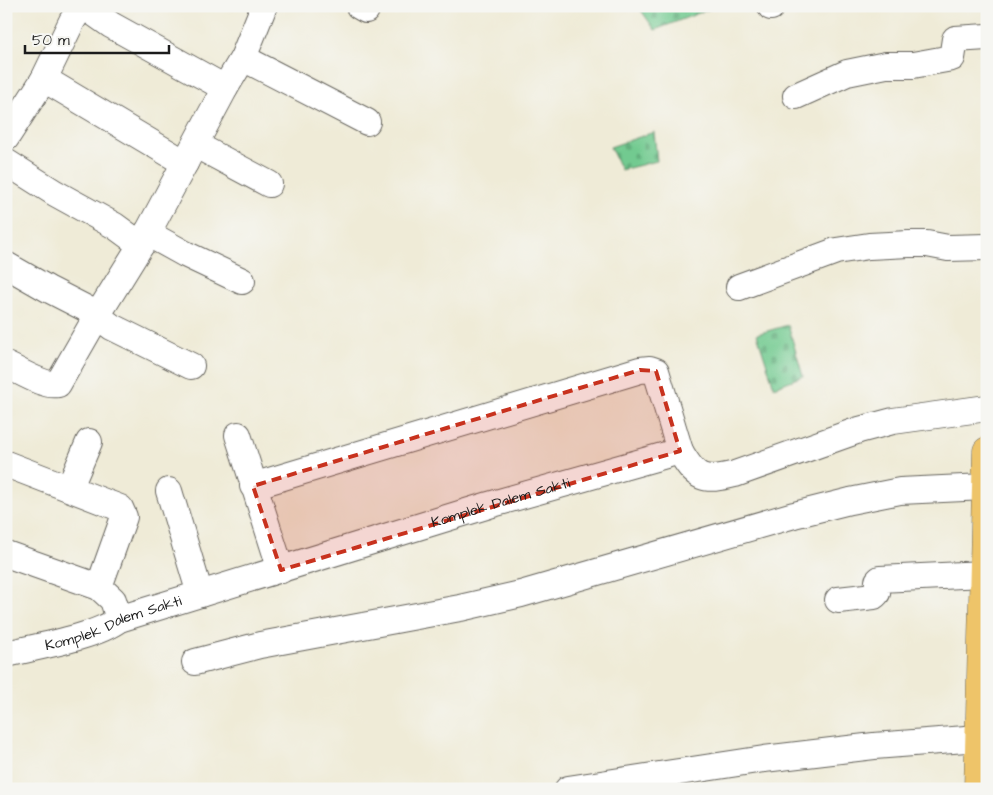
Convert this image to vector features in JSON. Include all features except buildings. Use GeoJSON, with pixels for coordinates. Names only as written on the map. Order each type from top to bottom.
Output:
{"type":"FeatureCollection","features":[{"type":"Feature","properties":{"kind":"main road"},"geometry":{"type":"LineString","coordinates":[[978,789],[987,452]]}},
{"type":"Feature","properties":{"kind":"street"},"geometry":{"type":"LineString","coordinates":[[6,138],[44,79],[72,22],[83,6],[111,25],[225,88]]}},
{"type":"Feature","properties":{"kind":"street"},"geometry":{"type":"LineString","coordinates":[[6,365],[45,383],[58,384],[144,239],[191,154],[225,88],[243,58],[264,6]]}},
{"type":"Feature","properties":{"kind":"street"},"geometry":{"type":"LineString","coordinates":[[796,96],[847,73],[886,65],[913,65],[952,58],[955,39],[987,36]]}},
{"type":"Feature","properties":{"kind":"street"},"geometry":{"type":"LineString","coordinates":[[243,58],[367,122]]}},
{"type":"Feature","properties":{"kind":"street"},"geometry":{"type":"LineString","coordinates":[[44,79],[191,154],[213,152],[269,184]]}},
{"type":"Feature","properties":{"kind":"street"},"geometry":{"type":"LineString","coordinates":[[6,162],[54,193],[115,226],[185,254],[242,282]]}},
{"type":"Feature","properties":{"kind":"street"},"geometry":{"type":"LineString","coordinates":[[739,287],[836,250],[869,246],[918,244],[948,248],[987,246]]}},
{"type":"Feature","properties":{"kind":"street"},"geometry":{"type":"LineString","coordinates":[[6,266],[97,316],[112,327],[191,366]]}},
{"type":"Feature","properties":{"kind":"street"},"geometry":{"type":"LineString","coordinates":[[253,486],[631,373],[650,369],[656,371],[680,451],[690,469],[702,477],[721,478],[859,430],[885,423],[987,408]]}},
{"type":"Feature","properties":{"kind":"street"},"geometry":{"type":"LineString","coordinates":[[238,435],[281,570]]}},
{"type":"Feature","properties":{"kind":"street"},"geometry":{"type":"LineString","coordinates":[[70,487],[89,442]]}},
{"type":"Feature","properties":{"kind":"street","name":"Komplek Dalem Sakti"},"geometry":{"type":"LineString","coordinates":[[6,654],[68,639],[112,625],[120,619],[489,505],[680,451]]}},
{"type":"Feature","properties":{"kind":"street"},"geometry":{"type":"LineString","coordinates":[[6,464],[70,487],[120,508],[124,517],[99,588]]}},
{"type":"Feature","properties":{"kind":"street"},"geometry":{"type":"LineString","coordinates":[[195,662],[260,646],[460,608],[520,594],[850,501],[900,491],[986,487]]}},
{"type":"Feature","properties":{"kind":"street"},"geometry":{"type":"LineString","coordinates":[[169,490],[200,594]]}},
{"type":"Feature","properties":{"kind":"street"},"geometry":{"type":"LineString","coordinates":[[6,554],[99,588],[113,600],[120,619]]}},
{"type":"Feature","properties":{"kind":"street"},"geometry":{"type":"LineString","coordinates":[[838,600],[874,596],[877,593],[878,581],[880,579],[983,574]]}},
{"type":"Feature","properties":{"kind":"street"},"geometry":{"type":"LineString","coordinates":[[568,789],[784,757],[874,746],[979,738]]}},
{"type":"Feature","properties":{"kind":"highlighted area"},"geometry":{"type":"Polygon","coordinates":[[[640,370],[656,371],[680,451],[281,570],[253,486],[640,370]]]}},
{"type":"Feature","properties":{"kind":"green space"},"geometry":{"type":"Polygon","coordinates":[[[638,6],[717,6],[655,30],[638,6]]]}},
{"type":"Feature","properties":{"kind":"green space"},"geometry":{"type":"Polygon","coordinates":[[[654,132],[657,161],[621,170],[610,147],[654,132]]]}},
{"type":"Feature","properties":{"kind":"green space"},"geometry":{"type":"Polygon","coordinates":[[[788,325],[803,376],[774,387],[757,334],[788,325]]]}}]}
